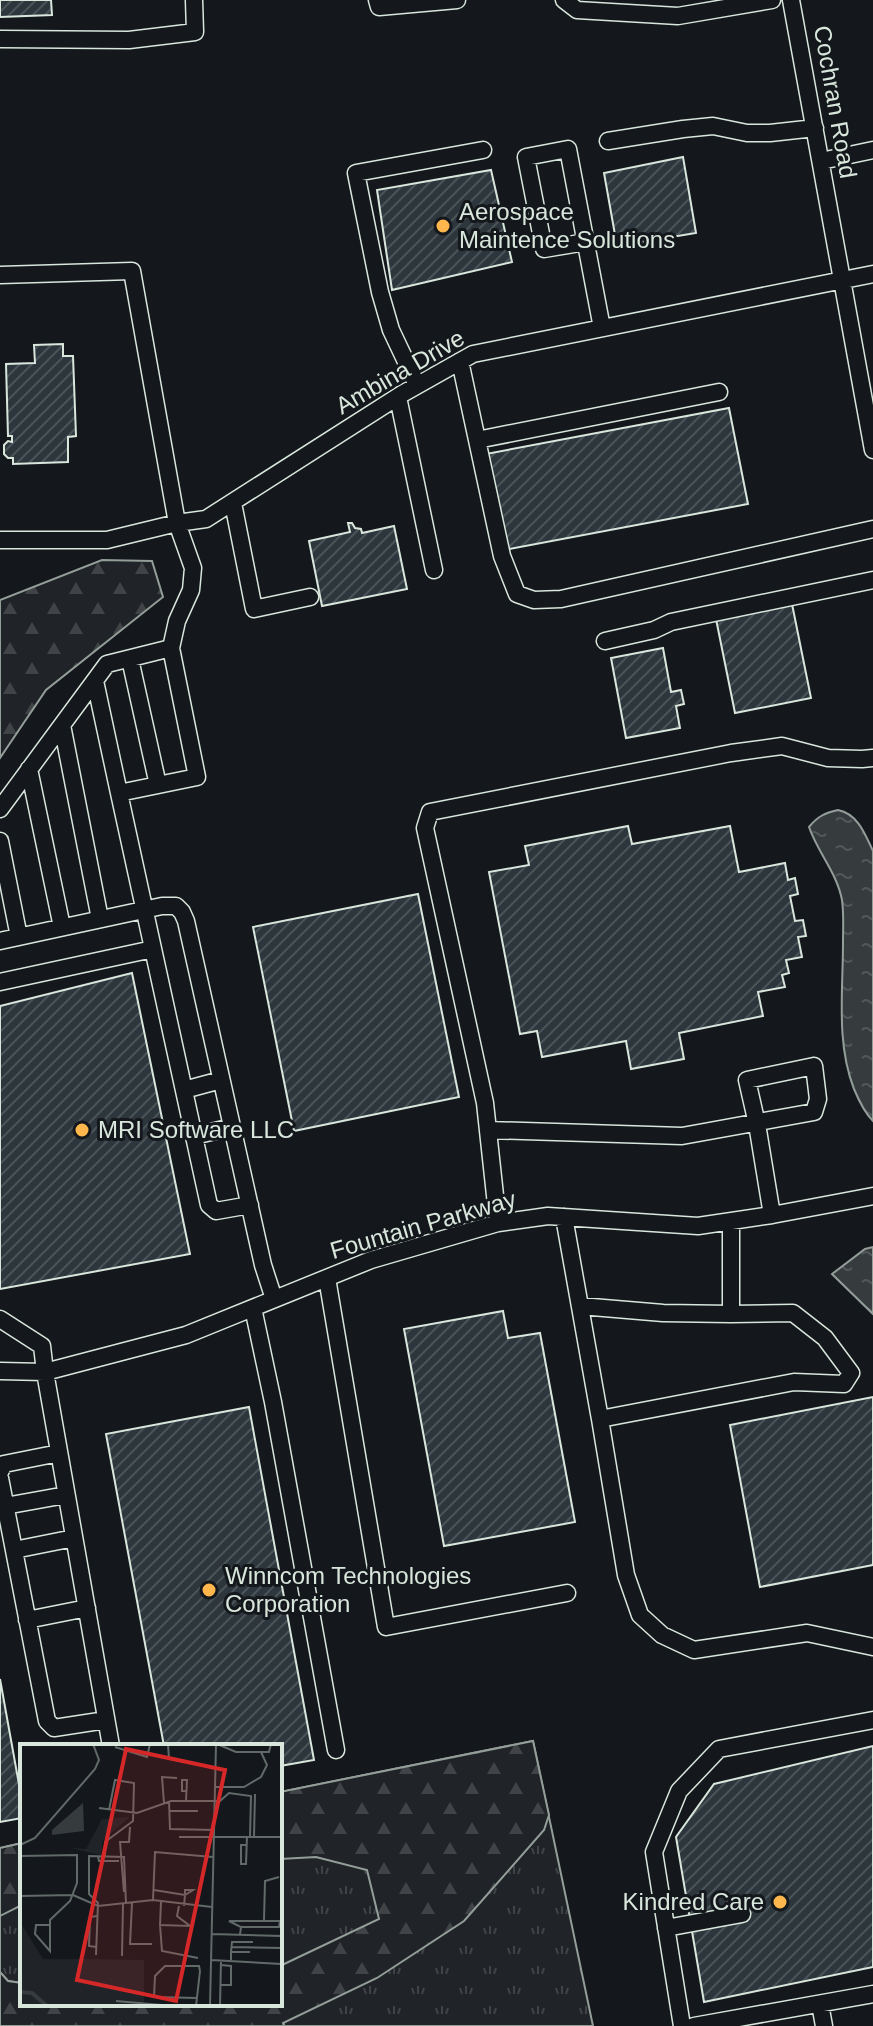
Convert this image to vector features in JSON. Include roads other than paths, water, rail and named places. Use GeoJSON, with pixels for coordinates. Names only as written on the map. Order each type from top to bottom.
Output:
{"type":"FeatureCollection","features":[{"type":"Feature","properties":{"kind":"street"},"geometry":{"type":"LineString","coordinates":[[0,39],[129,40],[195,32],[194,0]]}},
{"type":"Feature","properties":{"kind":"street"},"geometry":{"type":"LineString","coordinates":[[377,0],[379,7],[457,0]]}},
{"type":"Feature","properties":{"kind":"street"},"geometry":{"type":"LineString","coordinates":[[564,0],[577,10],[678,16],[772,0]]}},
{"type":"Feature","properties":{"kind":"street","name":"Cochran Road"},"geometry":{"type":"LineString","coordinates":[[791,0],[873,450]]}},
{"type":"Feature","properties":{"kind":"street"},"geometry":{"type":"LineString","coordinates":[[608,141],[713,126],[747,133],[815,128]]}},
{"type":"Feature","properties":{"kind":"street"},"geometry":{"type":"LineString","coordinates":[[586,242],[544,249],[526,157],[568,149],[586,242],[602,328]]}},
{"type":"Feature","properties":{"kind":"street"},"geometry":{"type":"LineString","coordinates":[[417,385],[391,330],[380,292],[356,173],[483,150]]}},
{"type":"Feature","properties":{"kind":"street"},"geometry":{"type":"LineString","coordinates":[[821,161],[873,150]]}},
{"type":"Feature","properties":{"kind":"street"},"geometry":{"type":"LineString","coordinates":[[0,275],[132,271],[177,523],[193,568],[191,590],[177,621],[171,648],[197,777],[119,793]]}},
{"type":"Feature","properties":{"kind":"street","name":"Ambina Drive"},"geometry":{"type":"LineString","coordinates":[[0,540],[107,540],[206,519],[417,385],[473,354],[873,274]]}},
{"type":"Feature","properties":{"kind":"street"},"geometry":{"type":"LineString","coordinates":[[460,361],[501,552],[517,594],[534,600],[561,599],[873,529]]}},
{"type":"Feature","properties":{"kind":"street"},"geometry":{"type":"LineString","coordinates":[[477,440],[719,392]]}},
{"type":"Feature","properties":{"kind":"street"},"geometry":{"type":"LineString","coordinates":[[398,397],[434,570]]}},
{"type":"Feature","properties":{"kind":"street"},"geometry":{"type":"LineString","coordinates":[[233,503],[254,609],[310,597]]}},
{"type":"Feature","properties":{"kind":"street"},"geometry":{"type":"LineString","coordinates":[[605,641],[654,630],[671,622],[873,580]]}},
{"type":"Feature","properties":{"kind":"street"},"geometry":{"type":"LineString","coordinates":[[0,809],[107,664],[171,648]]}},
{"type":"Feature","properties":{"kind":"street"},"geometry":{"type":"LineString","coordinates":[[130,659],[158,785]]}},
{"type":"Feature","properties":{"kind":"street"},"geometry":{"type":"LineString","coordinates":[[95,681],[209,1205],[216,1211],[250,1205]]}},
{"type":"Feature","properties":{"kind":"street"},"geometry":{"type":"LineString","coordinates":[[62,725],[100,919]]}},
{"type":"Feature","properties":{"kind":"street"},"geometry":{"type":"LineString","coordinates":[[498,1223],[485,1103],[425,828],[430,812],[731,753],[782,746],[828,758],[873,758]]}},
{"type":"Feature","properties":{"kind":"street"},"geometry":{"type":"LineString","coordinates":[[29,769],[62,927]]}},
{"type":"Feature","properties":{"kind":"street"},"geometry":{"type":"LineString","coordinates":[[0,841],[19,937]]}},
{"type":"Feature","properties":{"kind":"street"},"geometry":{"type":"LineString","coordinates":[[0,941],[162,906],[176,906],[182,912],[263,1265],[274,1299]]}},
{"type":"Feature","properties":{"kind":"street"},"geometry":{"type":"LineString","coordinates":[[0,982],[153,949]]}},
{"type":"Feature","properties":{"kind":"street"},"geometry":{"type":"LineString","coordinates":[[488,1130],[682,1136],[757,1124],[814,1112],[818,1099],[814,1066],[747,1080],[757,1124],[772,1215]]}},
{"type":"Feature","properties":{"kind":"street"},"geometry":{"type":"LineString","coordinates":[[184,1090],[221,1080]]}},
{"type":"Feature","properties":{"kind":"street"},"geometry":{"type":"LineString","coordinates":[[194,1136],[232,1127]]}},
{"type":"Feature","properties":{"kind":"street","name":"Fountain Parkway"},"geometry":{"type":"LineString","coordinates":[[0,1371],[45,1372],[186,1335],[371,1260],[498,1223],[548,1216],[698,1226],[873,1196]]}},
{"type":"Feature","properties":{"kind":"street"},"geometry":{"type":"LineString","coordinates":[[564,1217],[626,1575],[640,1615],[662,1635],[694,1650],[807,1633],[873,1647]]}},
{"type":"Feature","properties":{"kind":"street"},"geometry":{"type":"LineString","coordinates":[[731,1222],[731,1314]]}},
{"type":"Feature","properties":{"kind":"street"},"geometry":{"type":"LineString","coordinates":[[327,1278],[386,1627],[567,1593]]}},
{"type":"Feature","properties":{"kind":"street"},"geometry":{"type":"LineString","coordinates":[[580,1306],[663,1313],[793,1313],[825,1338],[851,1373],[844,1384],[794,1382],[600,1419]]}},
{"type":"Feature","properties":{"kind":"street"},"geometry":{"type":"LineString","coordinates":[[253,1308],[336,1750]]}},
{"type":"Feature","properties":{"kind":"street"},"geometry":{"type":"LineString","coordinates":[[0,1319],[42,1346],[111,1744]]}},
{"type":"Feature","properties":{"kind":"street"},"geometry":{"type":"LineString","coordinates":[[59,1453],[4,1464],[0,1475],[5,1506],[47,1721],[54,1728],[106,1720]]}},
{"type":"Feature","properties":{"kind":"street"},"geometry":{"type":"LineString","coordinates":[[5,1506],[66,1495]]}},
{"type":"Feature","properties":{"kind":"street"},"geometry":{"type":"LineString","coordinates":[[14,1550],[74,1538]]}},
{"type":"Feature","properties":{"kind":"street"},"geometry":{"type":"LineString","coordinates":[[27,1620],[87,1608]]}},
{"type":"Feature","properties":{"kind":"street"},"geometry":{"type":"LineString","coordinates":[[682,2026],[654,1852],[679,1791],[719,1749],[873,1720]]}},
{"type":"Feature","properties":{"kind":"street"},"geometry":{"type":"LineString","coordinates":[[666,1928],[742,1914]]}},
{"type":"Feature","properties":{"kind":"street"},"geometry":{"type":"LineString","coordinates":[[694,2026],[873,1994]]}},
{"type":"Feature","properties":{"kind":"street"},"geometry":{"type":"LineString","coordinates":[[820,2004],[824,2026]]}},
{"type":"Feature","properties":{"kind":"water"},"geometry":{"type":"Polygon","coordinates":[[[838,810],[856,820],[873,851],[873,1121],[854,1089],[845,1054],[842,900],[809,827],[822,816],[838,810]]]}},
{"type":"Feature","properties":{"kind":"water"},"geometry":{"type":"Polygon","coordinates":[[[873,1247],[873,1314],[832,1274],[865,1249],[873,1247]]]}},
{"type":"Feature","properties":{"kind":"place","name":"Aerospace Maintence Solutions"},"geometry":{"type":"Point","coordinates":[443,226]}},
{"type":"Feature","properties":{"kind":"place","name":"MRI Software LLC"},"geometry":{"type":"Point","coordinates":[82,1130]}},
{"type":"Feature","properties":{"kind":"place","name":"Winncom Technologies Corporation"},"geometry":{"type":"Point","coordinates":[209,1590]}},
{"type":"Feature","properties":{"kind":"place","name":"Kindred Care"},"geometry":{"type":"Point","coordinates":[780,1902]}}]}
